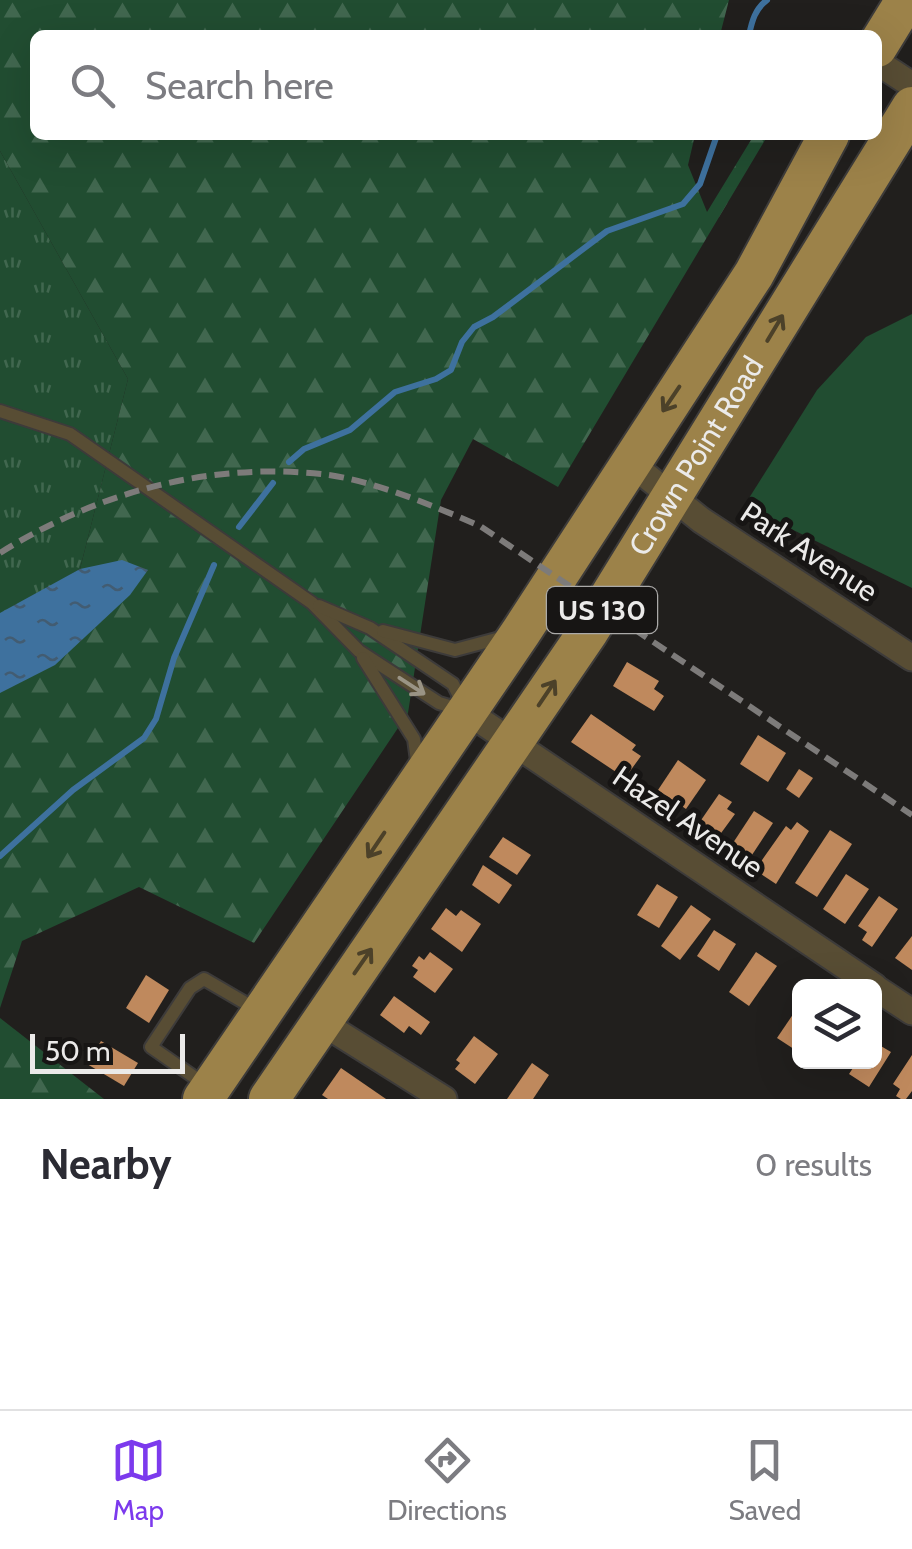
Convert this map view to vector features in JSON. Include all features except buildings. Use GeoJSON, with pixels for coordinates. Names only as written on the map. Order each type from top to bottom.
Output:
{"type":"FeatureCollection","features":[{"type":"Feature","properties":{"kind":"highway"},"geometry":{"type":"LineString","coordinates":[[882,39],[906,0]]}},
{"type":"Feature","properties":{"kind":"highway","name":"Crown Point Road"},"geometry":{"type":"LineString","coordinates":[[269,1099],[512,744],[675,496],[912,106]]}},
{"type":"Feature","properties":{"kind":"highway","name":"Crown Point Road"},"geometry":{"type":"LineString","coordinates":[[207,1094],[521,632],[754,274],[826,140]]}},
{"type":"Feature","properties":{"kind":"street"},"geometry":{"type":"LineString","coordinates":[[882,65],[912,84]]}},
{"type":"Feature","properties":{"kind":"street","name":"Park Avenue"},"geometry":{"type":"LineString","coordinates":[[629,462],[701,520],[912,658]]}},
{"type":"Feature","properties":{"kind":"street","name":"Hazel Avenue"},"geometry":{"type":"LineString","coordinates":[[466,712],[862,979]]}},
{"type":"Feature","properties":{"kind":"street","name":"Hazel Avenue"},"geometry":{"type":"LineString","coordinates":[[882,992],[912,1012]]}},
{"type":"Feature","properties":{"kind":"street"},"geometry":{"type":"LineString","coordinates":[[321,1022],[444,1099]]}},
{"type":"Feature","properties":{"kind":"lane"},"geometry":{"type":"LineString","coordinates":[[0,411],[70,434],[312,603],[359,651],[414,738],[420,779]]}},
{"type":"Feature","properties":{"kind":"lane"},"geometry":{"type":"LineString","coordinates":[[312,603],[370,628],[455,650],[521,632]]}},
{"type":"Feature","properties":{"kind":"lane"},"geometry":{"type":"LineString","coordinates":[[370,628],[453,684],[466,712]]}},
{"type":"Feature","properties":{"kind":"lane"},"geometry":{"type":"LineString","coordinates":[[359,651],[439,703],[466,712]]}},
{"type":"Feature","properties":{"kind":"lane"},"geometry":{"type":"LineString","coordinates":[[207,1094],[151,1047],[160,1032],[190,988],[204,979],[262,1012]]}},
{"type":"Feature","properties":{"kind":"green space"},"geometry":{"type":"Polygon","coordinates":[[[0,0],[729,0],[721,30],[30,30],[30,140],[694,140],[688,165],[707,212],[751,140],[765,140],[558,487],[473,439],[441,500],[408,713],[254,943],[139,887],[22,941],[0,1008],[0,615],[80,569],[128,379],[0,151],[0,0]]]}},
{"type":"Feature","properties":{"kind":"green space"},"geometry":{"type":"Polygon","coordinates":[[[0,151],[128,379],[80,569],[0,615],[0,151]]]}},
{"type":"Feature","properties":{"kind":"green space"},"geometry":{"type":"Polygon","coordinates":[[[912,314],[912,588],[744,506],[817,390],[866,337],[912,314]]]}},
{"type":"Feature","properties":{"kind":"green space"},"geometry":{"type":"Polygon","coordinates":[[[0,1018],[104,1099],[0,1099],[0,1018]]]}},
{"type":"Feature","properties":{"kind":"water"},"geometry":{"type":"Polygon","coordinates":[[[122,560],[148,570],[130,595],[55,665],[0,693],[0,613],[80,569],[122,560]]]}},
{"type":"Feature","properties":{"kind":"waterway"},"geometry":{"type":"LineString","coordinates":[[750,30],[757,11],[767,0]]}},
{"type":"Feature","properties":{"kind":"waterway"},"geometry":{"type":"LineString","coordinates":[[289,462],[304,449],[350,430],[395,392],[451,370],[462,342],[474,327],[493,317],[607,231],[683,204],[700,184],[715,140]]}},
{"type":"Feature","properties":{"kind":"waterway"},"geometry":{"type":"LineString","coordinates":[[239,527],[273,483]]}},
{"type":"Feature","properties":{"kind":"waterway"},"geometry":{"type":"LineString","coordinates":[[0,856],[73,790],[144,738],[156,719],[174,658],[214,565]]}},
{"type":"Feature","properties":{"kind":"railway"},"geometry":{"type":"LineString","coordinates":[[0,553],[114,498],[195,478],[278,471],[321,474],[381,487],[480,526],[912,815]]}}]}
